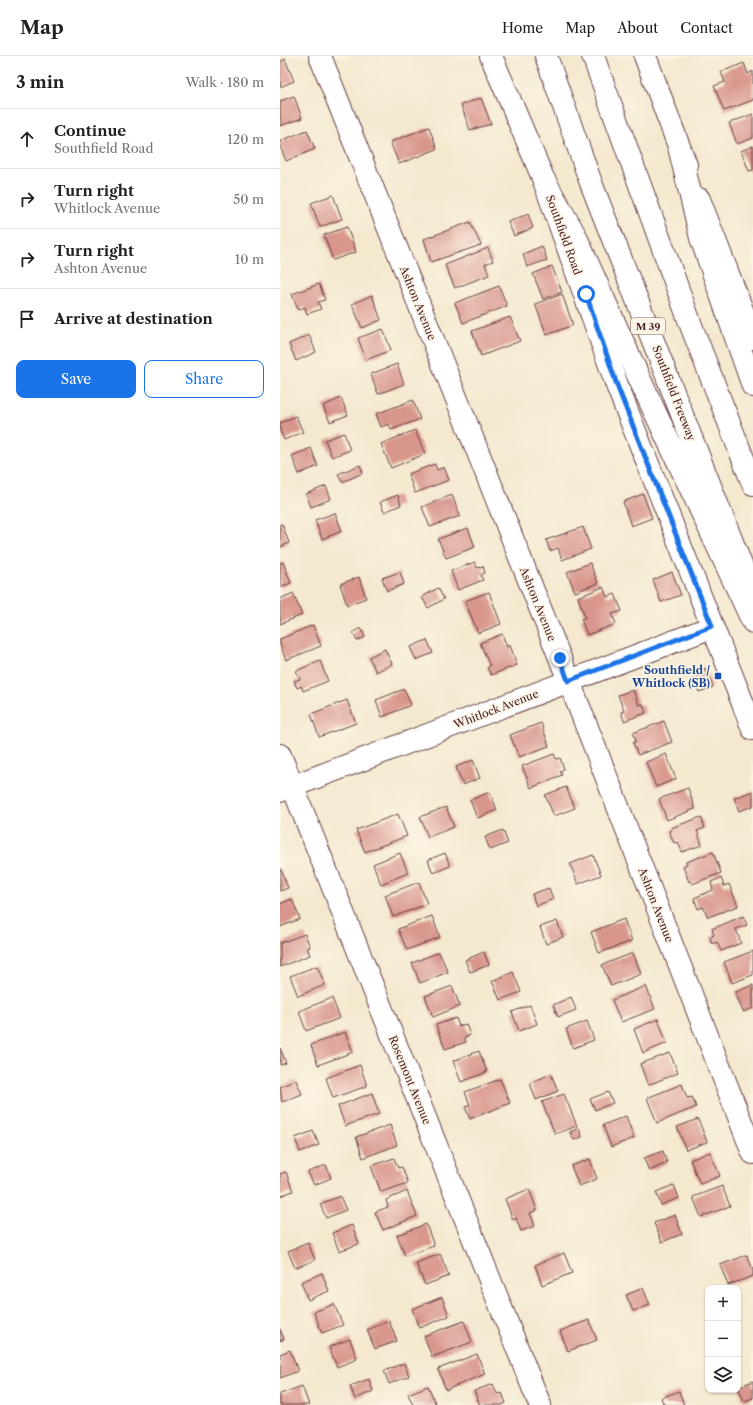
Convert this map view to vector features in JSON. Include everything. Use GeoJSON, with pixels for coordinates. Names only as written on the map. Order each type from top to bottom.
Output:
{"type":"FeatureCollection","features":[{"type":"Feature","properties":{"kind":"main road","name":"Ashton Avenue"},"geometry":{"type":"LineString","coordinates":[[320,56],[568,681],[753,1153]]}},
{"type":"Feature","properties":{"kind":"main road","name":"Southfield Road"},"geometry":{"type":"LineString","coordinates":[[492,56],[543,178],[618,388],[753,729]]}},
{"type":"Feature","properties":{"kind":"main road","name":"Southfield Freeway"},"geometry":{"type":"LineString","coordinates":[[546,56],[591,183],[753,595]]}},
{"type":"Feature","properties":{"kind":"main road"},"geometry":{"type":"LineString","coordinates":[[593,56],[692,328],[753,484]]}},
{"type":"Feature","properties":{"kind":"main road"},"geometry":{"type":"LineString","coordinates":[[645,56],[753,338]]}},
{"type":"Feature","properties":{"kind":"main road"},"geometry":{"type":"LineString","coordinates":[[679,147],[701,238],[753,386]]}},
{"type":"Feature","properties":{"kind":"main road"},"geometry":{"type":"LineString","coordinates":[[543,178],[575,235],[640,380],[753,622]]}},
{"type":"Feature","properties":{"kind":"main road","name":"Whitlock Avenue"},"geometry":{"type":"LineString","coordinates":[[286,789],[712,626]]}},
{"type":"Feature","properties":{"kind":"main road","name":"Rosemont Avenue"},"geometry":{"type":"LineString","coordinates":[[280,755],[286,789],[540,1405]]}},
{"type":"Feature","properties":{"kind":"building"},"geometry":{"type":"Polygon","coordinates":[[[285,59],[294,81],[280,87],[280,62],[285,59]]]}},
{"type":"Feature","properties":{"kind":"building"},"geometry":{"type":"Polygon","coordinates":[[[744,63],[748,74],[753,71],[753,100],[724,111],[714,86],[725,82],[721,72],[744,63]]]}},
{"type":"Feature","properties":{"kind":"building"},"geometry":{"type":"Polygon","coordinates":[[[294,96],[302,118],[280,126],[280,101],[294,96]]]}},
{"type":"Feature","properties":{"kind":"building"},"geometry":{"type":"Polygon","coordinates":[[[481,98],[491,124],[470,130],[461,105],[481,98]]]}},
{"type":"Feature","properties":{"kind":"building"},"geometry":{"type":"Polygon","coordinates":[[[753,114],[753,138],[737,144],[729,123],[753,114]]]}},
{"type":"Feature","properties":{"kind":"building"},"geometry":{"type":"Polygon","coordinates":[[[429,127],[437,149],[399,164],[390,142],[429,127]]]}},
{"type":"Feature","properties":{"kind":"building"},"geometry":{"type":"Polygon","coordinates":[[[307,130],[315,149],[286,161],[280,146],[280,141],[307,130]]]}},
{"type":"Feature","properties":{"kind":"building"},"geometry":{"type":"Polygon","coordinates":[[[753,146],[753,170],[749,171],[741,151],[753,146]]]}},
{"type":"Feature","properties":{"kind":"building"},"geometry":{"type":"Polygon","coordinates":[[[333,195],[342,219],[320,227],[311,203],[333,195]]]}},
{"type":"Feature","properties":{"kind":"building"},"geometry":{"type":"Polygon","coordinates":[[[528,214],[533,228],[514,236],[508,222],[528,214]]]}},
{"type":"Feature","properties":{"kind":"building"},"geometry":{"type":"Polygon","coordinates":[[[470,222],[481,245],[431,262],[424,239],[470,222]]]}},
{"type":"Feature","properties":{"kind":"building"},"geometry":{"type":"Polygon","coordinates":[[[347,227],[356,252],[333,260],[324,235],[347,227]]]}},
{"type":"Feature","properties":{"kind":"building"},"geometry":{"type":"Polygon","coordinates":[[[542,246],[547,260],[527,267],[523,254],[542,246]]]}},
{"type":"Feature","properties":{"kind":"building"},"geometry":{"type":"Polygon","coordinates":[[[488,248],[493,261],[485,264],[489,275],[455,288],[445,265],[488,248]]]}},
{"type":"Feature","properties":{"kind":"building"},"geometry":{"type":"Polygon","coordinates":[[[552,266],[562,292],[543,299],[533,274],[552,266]]]}},
{"type":"Feature","properties":{"kind":"building"},"geometry":{"type":"Polygon","coordinates":[[[319,284],[325,300],[318,302],[321,309],[307,314],[305,307],[298,310],[292,294],[319,284]]]}},
{"type":"Feature","properties":{"kind":"building"},"geometry":{"type":"Polygon","coordinates":[[[499,286],[507,306],[463,323],[455,303],[499,286]]]}},
{"type":"Feature","properties":{"kind":"building"},"geometry":{"type":"Polygon","coordinates":[[[562,294],[573,325],[547,335],[535,304],[562,294]]]}},
{"type":"Feature","properties":{"kind":"building"},"geometry":{"type":"Polygon","coordinates":[[[372,295],[381,320],[362,328],[352,304],[372,295]]]}},
{"type":"Feature","properties":{"kind":"building"},"geometry":{"type":"Polygon","coordinates":[[[510,317],[520,341],[481,356],[472,331],[510,317]]]}},
{"type":"Feature","properties":{"kind":"building"},"geometry":{"type":"Polygon","coordinates":[[[383,329],[391,350],[366,360],[358,338],[383,329]]]}},
{"type":"Feature","properties":{"kind":"building"},"geometry":{"type":"Polygon","coordinates":[[[309,335],[316,352],[296,361],[289,344],[309,335]]]}},
{"type":"Feature","properties":{"kind":"building"},"geometry":{"type":"Polygon","coordinates":[[[397,364],[404,384],[378,394],[371,374],[397,364]]]}},
{"type":"Feature","properties":{"kind":"building"},"geometry":{"type":"Polygon","coordinates":[[[341,398],[348,415],[330,422],[323,406],[341,398]]]}},
{"type":"Feature","properties":{"kind":"building"},"geometry":{"type":"Polygon","coordinates":[[[413,400],[420,419],[391,430],[389,424],[381,427],[376,414],[413,400]]]}},
{"type":"Feature","properties":{"kind":"building"},"geometry":{"type":"Polygon","coordinates":[[[296,416],[303,432],[284,440],[280,430],[280,423],[296,416]]]}},
{"type":"Feature","properties":{"kind":"building"},"geometry":{"type":"Polygon","coordinates":[[[415,430],[425,454],[391,468],[381,444],[415,430]]]}},
{"type":"Feature","properties":{"kind":"building"},"geometry":{"type":"Polygon","coordinates":[[[344,433],[350,450],[332,457],[325,440],[344,433]]]}},
{"type":"Feature","properties":{"kind":"building"},"geometry":{"type":"Polygon","coordinates":[[[311,448],[318,466],[299,474],[292,456],[311,448]]]}},
{"type":"Feature","properties":{"kind":"building"},"geometry":{"type":"Polygon","coordinates":[[[435,464],[437,470],[444,467],[449,480],[415,493],[408,474],[435,464]]]}},
{"type":"Feature","properties":{"kind":"building"},"geometry":{"type":"Polygon","coordinates":[[[360,465],[363,473],[342,482],[338,474],[360,465]]]}},
{"type":"Feature","properties":{"kind":"building"},"geometry":{"type":"Polygon","coordinates":[[[326,486],[331,499],[311,507],[306,494],[326,486]]]}},
{"type":"Feature","properties":{"kind":"building"},"geometry":{"type":"Polygon","coordinates":[[[643,494],[652,518],[631,526],[623,502],[643,494]]]}},
{"type":"Feature","properties":{"kind":"building"},"geometry":{"type":"Polygon","coordinates":[[[398,495],[401,505],[384,512],[380,502],[398,495]]]}},
{"type":"Feature","properties":{"kind":"building"},"geometry":{"type":"Polygon","coordinates":[[[452,495],[460,516],[430,527],[422,507],[452,495]]]}},
{"type":"Feature","properties":{"kind":"building"},"geometry":{"type":"Polygon","coordinates":[[[335,513],[342,531],[322,539],[315,520],[335,513]]]}},
{"type":"Feature","properties":{"kind":"building"},"geometry":{"type":"Polygon","coordinates":[[[280,524],[282,524],[289,543],[280,547],[280,524]]]}},
{"type":"Feature","properties":{"kind":"building"},"geometry":{"type":"Polygon","coordinates":[[[583,527],[591,549],[562,560],[558,548],[550,551],[546,540],[583,527]]]}},
{"type":"Feature","properties":{"kind":"building"},"geometry":{"type":"Polygon","coordinates":[[[468,528],[475,547],[446,558],[438,539],[468,528]]]}},
{"type":"Feature","properties":{"kind":"building"},"geometry":{"type":"Polygon","coordinates":[[[283,562],[291,583],[280,587],[280,563],[283,562]]]}},
{"type":"Feature","properties":{"kind":"building"},"geometry":{"type":"Polygon","coordinates":[[[475,562],[477,568],[483,566],[485,573],[481,575],[483,580],[458,590],[451,571],[475,562]]]}},
{"type":"Feature","properties":{"kind":"building"},"geometry":{"type":"Polygon","coordinates":[[[590,563],[598,583],[575,592],[567,572],[590,563]]]}},
{"type":"Feature","properties":{"kind":"building"},"geometry":{"type":"Polygon","coordinates":[[[400,572],[404,584],[387,591],[382,578],[400,572]]]}},
{"type":"Feature","properties":{"kind":"building"},"geometry":{"type":"Polygon","coordinates":[[[672,572],[681,595],[661,602],[653,580],[672,572]]]}},
{"type":"Feature","properties":{"kind":"building"},"geometry":{"type":"Polygon","coordinates":[[[359,577],[366,598],[347,605],[340,584],[359,577]]]}},
{"type":"Feature","properties":{"kind":"building"},"geometry":{"type":"Polygon","coordinates":[[[603,587],[607,597],[615,594],[622,611],[612,614],[616,624],[587,635],[581,619],[585,618],[578,597],[603,587]]]}},
{"type":"Feature","properties":{"kind":"building"},"geometry":{"type":"Polygon","coordinates":[[[438,588],[444,599],[428,608],[422,597],[438,588]]]}},
{"type":"Feature","properties":{"kind":"building"},"geometry":{"type":"Polygon","coordinates":[[[489,592],[501,624],[478,633],[465,601],[489,592]]]}},
{"type":"Feature","properties":{"kind":"building"},"geometry":{"type":"Polygon","coordinates":[[[293,593],[302,615],[280,624],[280,599],[293,593]]]}},
{"type":"Feature","properties":{"kind":"building"},"geometry":{"type":"Polygon","coordinates":[[[313,625],[321,646],[286,660],[280,644],[280,639],[313,625]]]}},
{"type":"Feature","properties":{"kind":"building"},"geometry":{"type":"Polygon","coordinates":[[[361,628],[365,637],[357,641],[353,632],[361,628]]]}},
{"type":"Feature","properties":{"kind":"building"},"geometry":{"type":"Polygon","coordinates":[[[502,634],[507,647],[510,645],[517,665],[491,675],[487,668],[490,666],[480,643],[502,634]]]}},
{"type":"Feature","properties":{"kind":"building"},"geometry":{"type":"Polygon","coordinates":[[[427,640],[433,653],[416,660],[410,647],[427,640]]]}},
{"type":"Feature","properties":{"kind":"building"},"geometry":{"type":"Polygon","coordinates":[[[385,649],[392,664],[376,672],[369,657],[385,649]]]}},
{"type":"Feature","properties":{"kind":"building"},"geometry":{"type":"Polygon","coordinates":[[[320,661],[328,681],[303,691],[301,686],[297,688],[294,681],[300,679],[296,671],[320,661]]]}},
{"type":"Feature","properties":{"kind":"building"},"geometry":{"type":"Polygon","coordinates":[[[705,668],[713,687],[699,692],[691,673],[705,668]]]}},
{"type":"Feature","properties":{"kind":"building"},"geometry":{"type":"Polygon","coordinates":[[[404,689],[411,705],[382,717],[376,700],[404,689]]]}},
{"type":"Feature","properties":{"kind":"building"},"geometry":{"type":"Polygon","coordinates":[[[633,690],[639,705],[643,704],[646,713],[624,721],[621,712],[624,711],[618,695],[633,690]]]}},
{"type":"Feature","properties":{"kind":"building"},"geometry":{"type":"Polygon","coordinates":[[[347,700],[356,723],[319,737],[311,714],[347,700]]]}},
{"type":"Feature","properties":{"kind":"building"},"geometry":{"type":"Polygon","coordinates":[[[664,721],[672,742],[638,755],[633,743],[636,741],[633,733],[664,721]]]}},
{"type":"Feature","properties":{"kind":"building"},"geometry":{"type":"Polygon","coordinates":[[[541,723],[549,746],[519,757],[510,735],[541,723]]]}},
{"type":"Feature","properties":{"kind":"building"},"geometry":{"type":"Polygon","coordinates":[[[554,754],[556,759],[560,758],[564,769],[560,771],[562,775],[531,788],[522,766],[554,754]]]}},
{"type":"Feature","properties":{"kind":"building"},"geometry":{"type":"Polygon","coordinates":[[[666,754],[676,779],[656,787],[646,762],[666,754]]]}},
{"type":"Feature","properties":{"kind":"building"},"geometry":{"type":"Polygon","coordinates":[[[473,760],[480,778],[463,785],[456,767],[473,760]]]}},
{"type":"Feature","properties":{"kind":"building"},"geometry":{"type":"Polygon","coordinates":[[[566,787],[575,808],[554,816],[545,795],[566,787]]]}},
{"type":"Feature","properties":{"kind":"building"},"geometry":{"type":"Polygon","coordinates":[[[688,788],[695,809],[667,820],[659,799],[688,788]]]}},
{"type":"Feature","properties":{"kind":"building"},"geometry":{"type":"Polygon","coordinates":[[[753,791],[753,806],[739,811],[734,798],[753,791]]]}},
{"type":"Feature","properties":{"kind":"building"},"geometry":{"type":"Polygon","coordinates":[[[490,792],[497,810],[477,818],[470,800],[490,792]]]}},
{"type":"Feature","properties":{"kind":"building"},"geometry":{"type":"Polygon","coordinates":[[[446,807],[454,827],[428,837],[420,817],[446,807]]]}},
{"type":"Feature","properties":{"kind":"building"},"geometry":{"type":"Polygon","coordinates":[[[398,814],[407,836],[365,852],[356,830],[398,814]]]}},
{"type":"Feature","properties":{"kind":"building"},"geometry":{"type":"Polygon","coordinates":[[[701,817],[705,828],[697,831],[702,845],[682,852],[678,842],[674,843],[669,831],[672,830],[671,828],[701,817]]]}},
{"type":"Feature","properties":{"kind":"building"},"geometry":{"type":"Polygon","coordinates":[[[503,830],[508,843],[490,850],[485,837],[503,830]]]}},
{"type":"Feature","properties":{"kind":"building"},"geometry":{"type":"Polygon","coordinates":[[[713,852],[721,873],[692,884],[691,881],[689,882],[683,866],[687,864],[686,862],[713,852]]]}},
{"type":"Feature","properties":{"kind":"building"},"geometry":{"type":"Polygon","coordinates":[[[400,853],[408,873],[381,884],[373,864],[400,853]]]}},
{"type":"Feature","properties":{"kind":"building"},"geometry":{"type":"Polygon","coordinates":[[[445,853],[450,866],[433,873],[428,860],[445,853]]]}},
{"type":"Feature","properties":{"kind":"building"},"geometry":{"type":"Polygon","coordinates":[[[593,855],[601,875],[578,884],[570,864],[593,855]]]}},
{"type":"Feature","properties":{"kind":"building"},"geometry":{"type":"Polygon","coordinates":[[[280,867],[288,888],[280,891],[280,867]]]}},
{"type":"Feature","properties":{"kind":"building"},"geometry":{"type":"Polygon","coordinates":[[[721,878],[724,886],[729,884],[738,906],[708,917],[703,907],[698,909],[694,898],[713,890],[711,882],[721,878]]]}},
{"type":"Feature","properties":{"kind":"building"},"geometry":{"type":"Polygon","coordinates":[[[419,882],[427,904],[393,917],[385,895],[419,882]]]}},
{"type":"Feature","properties":{"kind":"building"},"geometry":{"type":"Polygon","coordinates":[[[549,888],[553,899],[536,906],[532,894],[549,888]]]}},
{"type":"Feature","properties":{"kind":"building"},"geometry":{"type":"Polygon","coordinates":[[[292,899],[300,919],[280,927],[280,904],[292,899]]]}},
{"type":"Feature","properties":{"kind":"building"},"geometry":{"type":"Polygon","coordinates":[[[432,916],[440,937],[407,950],[398,929],[432,916]]]}},
{"type":"Feature","properties":{"kind":"building"},"geometry":{"type":"Polygon","coordinates":[[[743,916],[747,925],[736,929],[741,943],[721,951],[717,942],[712,944],[710,937],[714,935],[712,929],[743,916]]]}},
{"type":"Feature","properties":{"kind":"building"},"geometry":{"type":"Polygon","coordinates":[[[624,919],[632,941],[599,953],[591,932],[624,919]]]}},
{"type":"Feature","properties":{"kind":"building"},"geometry":{"type":"Polygon","coordinates":[[[557,921],[563,937],[546,944],[540,927],[557,921]]]}},
{"type":"Feature","properties":{"kind":"building"},"geometry":{"type":"Polygon","coordinates":[[[305,934],[310,947],[307,948],[310,955],[280,967],[280,943],[305,934]]]}},
{"type":"Feature","properties":{"kind":"building"},"geometry":{"type":"Polygon","coordinates":[[[753,951],[753,975],[732,983],[724,962],[753,951]]]}},
{"type":"Feature","properties":{"kind":"building"},"geometry":{"type":"Polygon","coordinates":[[[439,952],[448,972],[420,983],[412,963],[439,952]]]}},
{"type":"Feature","properties":{"kind":"building"},"geometry":{"type":"Polygon","coordinates":[[[484,952],[489,965],[470,972],[465,960],[484,952]]]}},
{"type":"Feature","properties":{"kind":"building"},"geometry":{"type":"Polygon","coordinates":[[[633,953],[641,974],[611,986],[602,965],[633,953]]]}},
{"type":"Feature","properties":{"kind":"building"},"geometry":{"type":"Polygon","coordinates":[[[317,966],[325,985],[298,996],[290,976],[317,966]]]}},
{"type":"Feature","properties":{"kind":"building"},"geometry":{"type":"Polygon","coordinates":[[[513,972],[521,992],[500,1000],[492,981],[513,972]]]}},
{"type":"Feature","properties":{"kind":"building"},"geometry":{"type":"Polygon","coordinates":[[[753,985],[753,1008],[743,1012],[735,992],[753,985]]]}},
{"type":"Feature","properties":{"kind":"building"},"geometry":{"type":"Polygon","coordinates":[[[452,986],[460,1006],[433,1017],[425,996],[452,986]]]}},
{"type":"Feature","properties":{"kind":"building"},"geometry":{"type":"Polygon","coordinates":[[[646,986],[655,1009],[621,1022],[612,1000],[646,986]]]}},
{"type":"Feature","properties":{"kind":"building"},"geometry":{"type":"Polygon","coordinates":[[[571,997],[576,1010],[558,1017],[553,1005],[571,997]]]}},
{"type":"Feature","properties":{"kind":"building"},"geometry":{"type":"Polygon","coordinates":[[[332,998],[340,1018],[306,1031],[299,1011],[332,998]]]}},
{"type":"Feature","properties":{"kind":"building"},"geometry":{"type":"Polygon","coordinates":[[[530,1005],[537,1024],[519,1031],[512,1012],[530,1005]]]}},
{"type":"Feature","properties":{"kind":"building"},"geometry":{"type":"Polygon","coordinates":[[[456,1018],[459,1026],[466,1024],[470,1035],[464,1038],[466,1042],[445,1049],[436,1025],[456,1018]]]}},
{"type":"Feature","properties":{"kind":"building"},"geometry":{"type":"Polygon","coordinates":[[[658,1019],[667,1043],[643,1053],[634,1029],[658,1019]]]}},
{"type":"Feature","properties":{"kind":"building"},"geometry":{"type":"Polygon","coordinates":[[[587,1021],[594,1040],[573,1048],[566,1029],[587,1021]]]}},
{"type":"Feature","properties":{"kind":"building"},"geometry":{"type":"Polygon","coordinates":[[[345,1032],[353,1052],[318,1065],[311,1045],[345,1032]]]}},
{"type":"Feature","properties":{"kind":"building"},"geometry":{"type":"Polygon","coordinates":[[[280,1048],[286,1063],[280,1065],[280,1048]]]}},
{"type":"Feature","properties":{"kind":"building"},"geometry":{"type":"Polygon","coordinates":[[[479,1051],[487,1072],[461,1082],[453,1061],[479,1051]]]}},
{"type":"Feature","properties":{"kind":"building"},"geometry":{"type":"Polygon","coordinates":[[[670,1053],[678,1073],[648,1085],[640,1064],[670,1053]]]}},
{"type":"Feature","properties":{"kind":"building"},"geometry":{"type":"Polygon","coordinates":[[[360,1065],[367,1086],[333,1098],[326,1078],[360,1065]]]}},
{"type":"Feature","properties":{"kind":"building"},"geometry":{"type":"Polygon","coordinates":[[[551,1074],[558,1091],[536,1100],[530,1083],[551,1074]]]}},
{"type":"Feature","properties":{"kind":"building"},"geometry":{"type":"Polygon","coordinates":[[[500,1079],[510,1103],[470,1119],[465,1107],[470,1105],[465,1092],[500,1079]]]}},
{"type":"Feature","properties":{"kind":"building"},"geometry":{"type":"Polygon","coordinates":[[[296,1080],[302,1094],[282,1102],[280,1087],[296,1080]]]}},
{"type":"Feature","properties":{"kind":"building"},"geometry":{"type":"Polygon","coordinates":[[[682,1084],[687,1098],[692,1097],[696,1107],[657,1123],[647,1098],[682,1084]]]}},
{"type":"Feature","properties":{"kind":"building"},"geometry":{"type":"Polygon","coordinates":[[[608,1092],[613,1103],[595,1110],[590,1099],[608,1092]]]}},
{"type":"Feature","properties":{"kind":"building"},"geometry":{"type":"Polygon","coordinates":[[[372,1093],[379,1114],[345,1126],[338,1106],[372,1093]]]}},
{"type":"Feature","properties":{"kind":"building"},"geometry":{"type":"Polygon","coordinates":[[[564,1094],[577,1126],[555,1134],[542,1102],[564,1094]]]}},
{"type":"Feature","properties":{"kind":"building"},"geometry":{"type":"Polygon","coordinates":[[[626,1116],[634,1138],[611,1147],[603,1125],[626,1116]]]}},
{"type":"Feature","properties":{"kind":"building"},"geometry":{"type":"Polygon","coordinates":[[[698,1119],[707,1142],[686,1150],[677,1127],[698,1119]]]}},
{"type":"Feature","properties":{"kind":"building"},"geometry":{"type":"Polygon","coordinates":[[[390,1125],[397,1145],[363,1158],[356,1137],[390,1125]]]}},
{"type":"Feature","properties":{"kind":"building"},"geometry":{"type":"Polygon","coordinates":[[[579,1128],[582,1137],[574,1140],[570,1132],[579,1128]]]}},
{"type":"Feature","properties":{"kind":"building"},"geometry":{"type":"Polygon","coordinates":[[[313,1131],[319,1145],[300,1152],[295,1138],[313,1131]]]}},
{"type":"Feature","properties":{"kind":"building"},"geometry":{"type":"Polygon","coordinates":[[[663,1151],[667,1163],[649,1171],[644,1158],[663,1151]]]}},
{"type":"Feature","properties":{"kind":"building"},"geometry":{"type":"Polygon","coordinates":[[[710,1152],[720,1176],[700,1184],[690,1160],[710,1152]]]}},
{"type":"Feature","properties":{"kind":"building"},"geometry":{"type":"Polygon","coordinates":[[[394,1158],[398,1168],[402,1167],[408,1183],[381,1192],[371,1166],[394,1158]]]}},
{"type":"Feature","properties":{"kind":"building"},"geometry":{"type":"Polygon","coordinates":[[[590,1159],[597,1179],[579,1186],[571,1166],[590,1159]]]}},
{"type":"Feature","properties":{"kind":"building"},"geometry":{"type":"Polygon","coordinates":[[[326,1165],[331,1178],[314,1185],[308,1172],[326,1165]]]}},
{"type":"Feature","properties":{"kind":"building"},"geometry":{"type":"Polygon","coordinates":[[[286,1172],[293,1191],[280,1196],[280,1174],[286,1172]]]}},
{"type":"Feature","properties":{"kind":"building"},"geometry":{"type":"Polygon","coordinates":[[[674,1185],[679,1198],[661,1205],[656,1192],[674,1185]]]}},
{"type":"Feature","properties":{"kind":"building"},"geometry":{"type":"Polygon","coordinates":[[[722,1186],[730,1206],[701,1217],[693,1197],[722,1186]]]}},
{"type":"Feature","properties":{"kind":"building"},"geometry":{"type":"Polygon","coordinates":[[[529,1189],[537,1210],[530,1213],[535,1226],[521,1231],[516,1218],[513,1220],[505,1199],[529,1189]]]}},
{"type":"Feature","properties":{"kind":"building"},"geometry":{"type":"Polygon","coordinates":[[[407,1191],[417,1216],[383,1230],[375,1212],[388,1207],[386,1200],[407,1191]]]}},
{"type":"Feature","properties":{"kind":"building"},"geometry":{"type":"Polygon","coordinates":[[[340,1196],[346,1210],[326,1218],[320,1204],[340,1196]]]}},
{"type":"Feature","properties":{"kind":"building"},"geometry":{"type":"Polygon","coordinates":[[[675,1215],[682,1234],[662,1242],[654,1223],[675,1215]]]}},
{"type":"Feature","properties":{"kind":"building"},"geometry":{"type":"Polygon","coordinates":[[[426,1224],[434,1246],[405,1256],[397,1235],[426,1224]]]}},
{"type":"Feature","properties":{"kind":"building"},"geometry":{"type":"Polygon","coordinates":[[[352,1225],[359,1244],[339,1251],[332,1233],[352,1225]]]}},
{"type":"Feature","properties":{"kind":"building"},"geometry":{"type":"Polygon","coordinates":[[[308,1243],[315,1260],[295,1268],[288,1251],[308,1243]]]}},
{"type":"Feature","properties":{"kind":"building"},"geometry":{"type":"Polygon","coordinates":[[[564,1253],[572,1273],[542,1285],[535,1265],[564,1253]]]}},
{"type":"Feature","properties":{"kind":"building"},"geometry":{"type":"Polygon","coordinates":[[[440,1254],[449,1276],[425,1285],[416,1263],[440,1254]]]}},
{"type":"Feature","properties":{"kind":"building"},"geometry":{"type":"Polygon","coordinates":[[[747,1255],[753,1270],[753,1276],[728,1285],[720,1265],[747,1255]]]}},
{"type":"Feature","properties":{"kind":"building"},"geometry":{"type":"Polygon","coordinates":[[[322,1273],[329,1291],[308,1300],[301,1282],[322,1273]]]}},
{"type":"Feature","properties":{"kind":"building"},"geometry":{"type":"Polygon","coordinates":[[[643,1288],[650,1305],[633,1311],[626,1295],[643,1288]]]}},
{"type":"Feature","properties":{"kind":"building"},"geometry":{"type":"Polygon","coordinates":[[[442,1297],[449,1316],[419,1328],[412,1309],[442,1297]]]}},
{"type":"Feature","properties":{"kind":"building"},"geometry":{"type":"Polygon","coordinates":[[[334,1304],[343,1325],[322,1333],[314,1312],[334,1304]]]}},
{"type":"Feature","properties":{"kind":"building"},"geometry":{"type":"Polygon","coordinates":[[[589,1320],[597,1340],[568,1351],[560,1331],[589,1320]]]}},
{"type":"Feature","properties":{"kind":"building"},"geometry":{"type":"Polygon","coordinates":[[[389,1321],[397,1341],[375,1349],[367,1330],[389,1321]]]}},
{"type":"Feature","properties":{"kind":"building"},"geometry":{"type":"Polygon","coordinates":[[[464,1321],[472,1342],[432,1357],[424,1336],[464,1321]]]}},
{"type":"Feature","properties":{"kind":"building"},"geometry":{"type":"Polygon","coordinates":[[[280,1329],[284,1339],[280,1341],[280,1329]]]}},
{"type":"Feature","properties":{"kind":"building"},"geometry":{"type":"Polygon","coordinates":[[[350,1339],[357,1359],[337,1367],[329,1347],[350,1339]]]}},
{"type":"Feature","properties":{"kind":"building"},"geometry":{"type":"Polygon","coordinates":[[[290,1350],[298,1371],[280,1378],[280,1354],[290,1350]]]}},
{"type":"Feature","properties":{"kind":"building"},"geometry":{"type":"Polygon","coordinates":[[[477,1354],[485,1374],[446,1390],[438,1369],[477,1354]]]}},
{"type":"Feature","properties":{"kind":"building"},"geometry":{"type":"Polygon","coordinates":[[[404,1363],[409,1376],[389,1384],[384,1371],[404,1363]]]}},
{"type":"Feature","properties":{"kind":"building"},"geometry":{"type":"Polygon","coordinates":[[[369,1379],[373,1391],[355,1399],[350,1386],[369,1379]]]}},
{"type":"Feature","properties":{"kind":"building"},"geometry":{"type":"Polygon","coordinates":[[[753,1381],[753,1398],[744,1401],[741,1393],[741,1386],[753,1381]]]}},
{"type":"Feature","properties":{"kind":"building"},"geometry":{"type":"Polygon","coordinates":[[[493,1384],[497,1394],[502,1393],[506,1403],[502,1405],[480,1405],[474,1391],[493,1384]]]}},
{"type":"Feature","properties":{"kind":"building"},"geometry":{"type":"Polygon","coordinates":[[[302,1386],[309,1405],[280,1405],[280,1394],[302,1386]]]}},
{"type":"Feature","properties":{"kind":"building"},"geometry":{"type":"Polygon","coordinates":[[[428,1386],[436,1405],[413,1405],[408,1394],[428,1386]]]}},
{"type":"Feature","properties":{"kind":"building"},"geometry":{"type":"Polygon","coordinates":[[[679,1391],[684,1405],[664,1405],[661,1398],[679,1391]]]}},
{"type":"Feature","properties":{"kind":"place","name":"Southfield / Whitlock (SB)"},"geometry":{"type":"Point","coordinates":[718,676]}},
{"type":"Feature","properties":{"kind":"route"},"geometry":{"type":"LineString","coordinates":[[560,658],[568,681],[712,626],[618,388],[586,294]]}}]}
